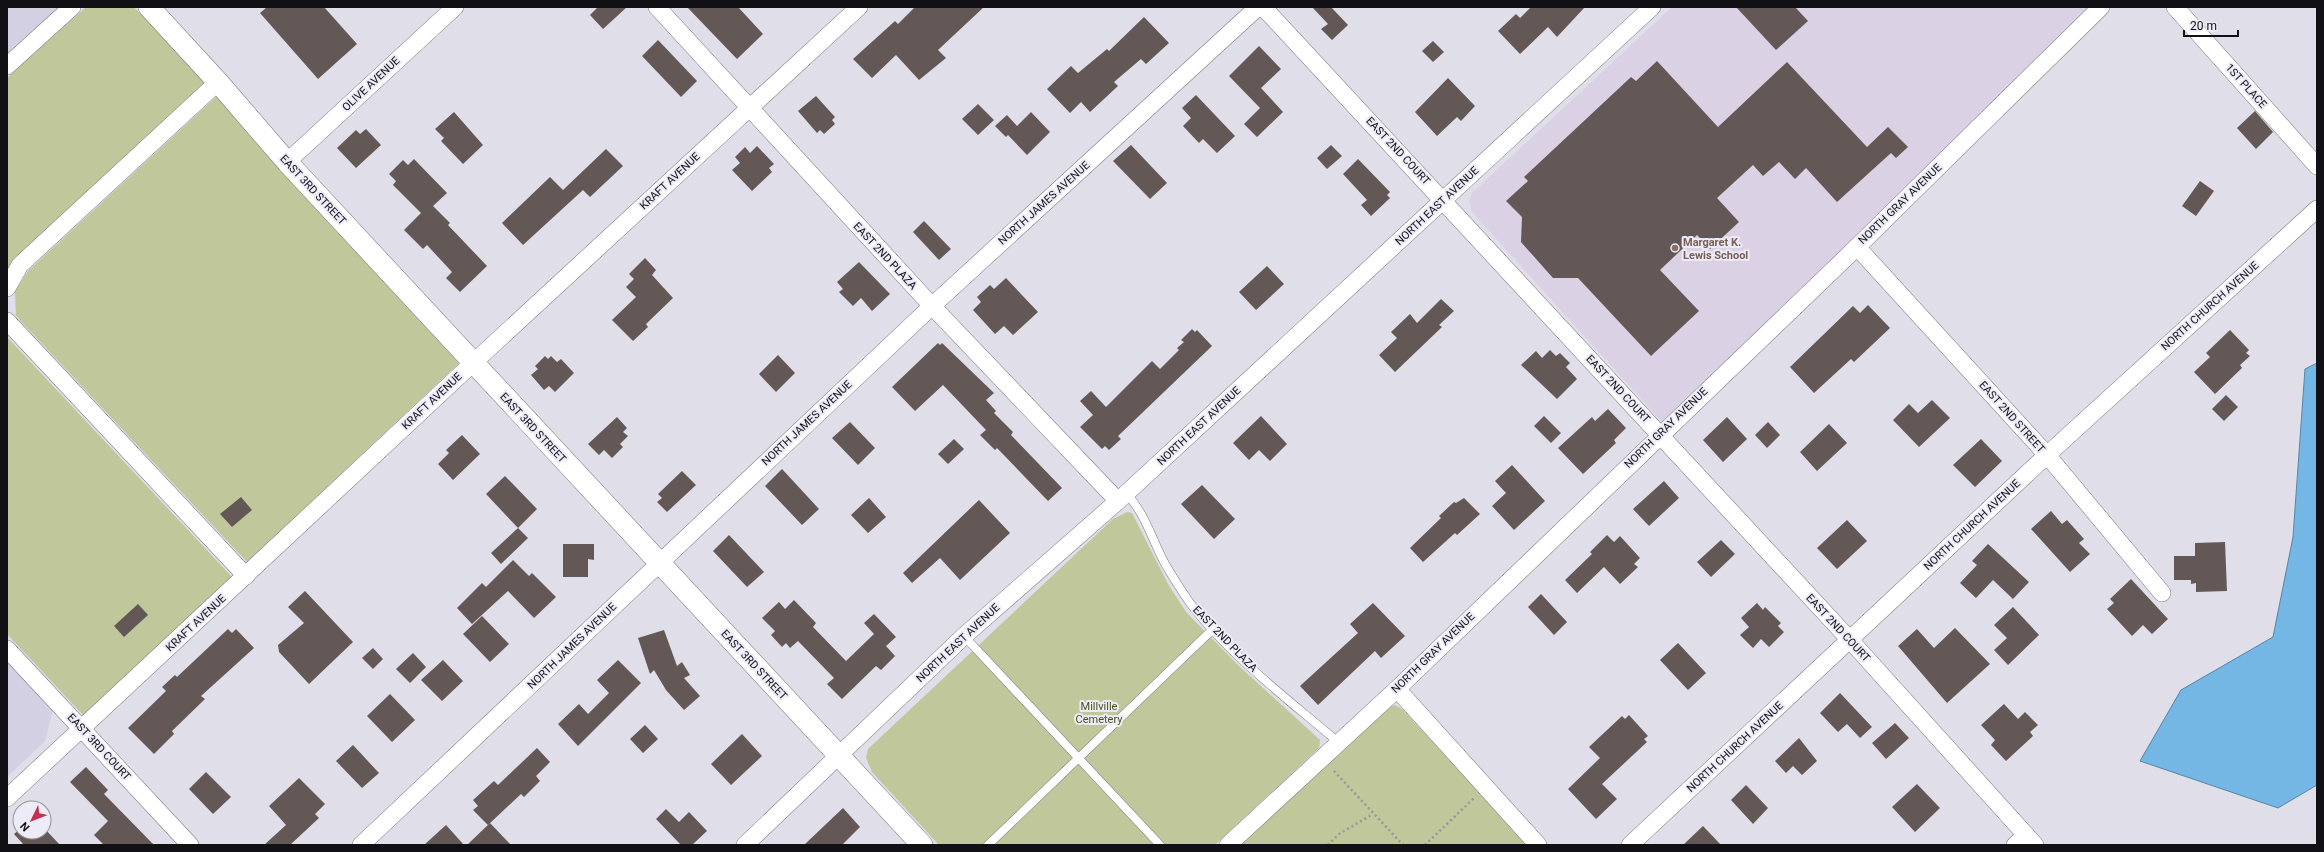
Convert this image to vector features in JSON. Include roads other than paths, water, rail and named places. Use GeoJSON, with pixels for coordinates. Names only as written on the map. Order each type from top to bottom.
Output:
{"type":"FeatureCollection","features":[{"type":"Feature","properties":{"kind":"street"},"geometry":{"type":"LineString","coordinates":[[7,66],[72,7]]}},
{"type":"Feature","properties":{"kind":"street","name":"EAST 3RD STREET"},"geometry":{"type":"LineString","coordinates":[[149,7],[218,82],[287,162],[922,845]]}},
{"type":"Feature","properties":{"kind":"street","name":"OLIVE AVENUE"},"geometry":{"type":"LineString","coordinates":[[287,162],[455,7]]}},
{"type":"Feature","properties":{"kind":"street","name":"EAST 2ND PLAZA"},"geometry":{"type":"LineString","coordinates":[[657,7],[932,306],[1122,497]]}},
{"type":"Feature","properties":{"kind":"street","name":"KRAFT AVENUE"},"geometry":{"type":"LineString","coordinates":[[7,798],[82,730],[473,363],[859,7]]}},
{"type":"Feature","properties":{"kind":"street","name":"NORTH JAMES AVENUE"},"geometry":{"type":"LineString","coordinates":[[361,845],[932,306],[1258,7]]}},
{"type":"Feature","properties":{"kind":"street","name":"EAST 2ND COURT"},"geometry":{"type":"LineString","coordinates":[[1263,7],[1444,200],[1850,640],[2025,842]]}},
{"type":"Feature","properties":{"kind":"street","name":"NORTH EAST AVENUE"},"geometry":{"type":"LineString","coordinates":[[745,845],[964,636],[1122,497],[1652,7]]}},
{"type":"Feature","properties":{"kind":"street","name":"NORTH GRAY AVENUE"},"geometry":{"type":"LineString","coordinates":[[1228,845],[1397,689],[1659,434],[1857,246],[2101,7]]}},
{"type":"Feature","properties":{"kind":"street","name":"1ST PLACE"},"geometry":{"type":"LineString","coordinates":[[2175,7],[2317,166]]}},
{"type":"Feature","properties":{"kind":"street"},"geometry":{"type":"LineString","coordinates":[[7,288],[20,265],[218,82]]}},
{"type":"Feature","properties":{"kind":"street","name":"NORTH CHURCH AVENUE"},"geometry":{"type":"LineString","coordinates":[[1630,845],[2047,455],[2317,209]]}},
{"type":"Feature","properties":{"kind":"street","name":"EAST 2ND STREET"},"geometry":{"type":"LineString","coordinates":[[1857,246],[2047,455],[2162,593]]}},
{"type":"Feature","properties":{"kind":"street"},"geometry":{"type":"LineString","coordinates":[[7,321],[246,576]]}},
{"type":"Feature","properties":{"kind":"street","name":"EAST 3RD COURT"},"geometry":{"type":"LineString","coordinates":[[7,649],[190,845]]}},
{"type":"Feature","properties":{"kind":"street"},"geometry":{"type":"LineString","coordinates":[[1397,689],[1538,845]]}},
{"type":"Feature","properties":{"kind":"lane","name":"EAST 2ND PLAZA"},"geometry":{"type":"LineString","coordinates":[[1122,497],[1140,508],[1164,562],[1190,602],[1213,629],[1239,656],[1338,742]]}},
{"type":"Feature","properties":{"kind":"lane"},"geometry":{"type":"LineString","coordinates":[[988,845],[1213,629]]}},
{"type":"Feature","properties":{"kind":"lane"},"geometry":{"type":"LineString","coordinates":[[964,636],[1080,757],[1160,845]]}},
{"type":"Feature","properties":{"kind":"water"},"geometry":{"type":"Polygon","coordinates":[[[2317,363],[2317,785],[2278,808],[2140,761],[2181,690],[2273,637],[2293,537],[2305,369],[2317,363]]]}},
{"type":"Feature","properties":{"kind":"place","name":"Margaret K. Lewis School"},"geometry":{"type":"Point","coordinates":[1675,248]}},
{"type":"Feature","properties":{"kind":"park label","name":"Millville Cemetery"},"geometry":{"type":"Point","coordinates":[1099,712]}}]}
